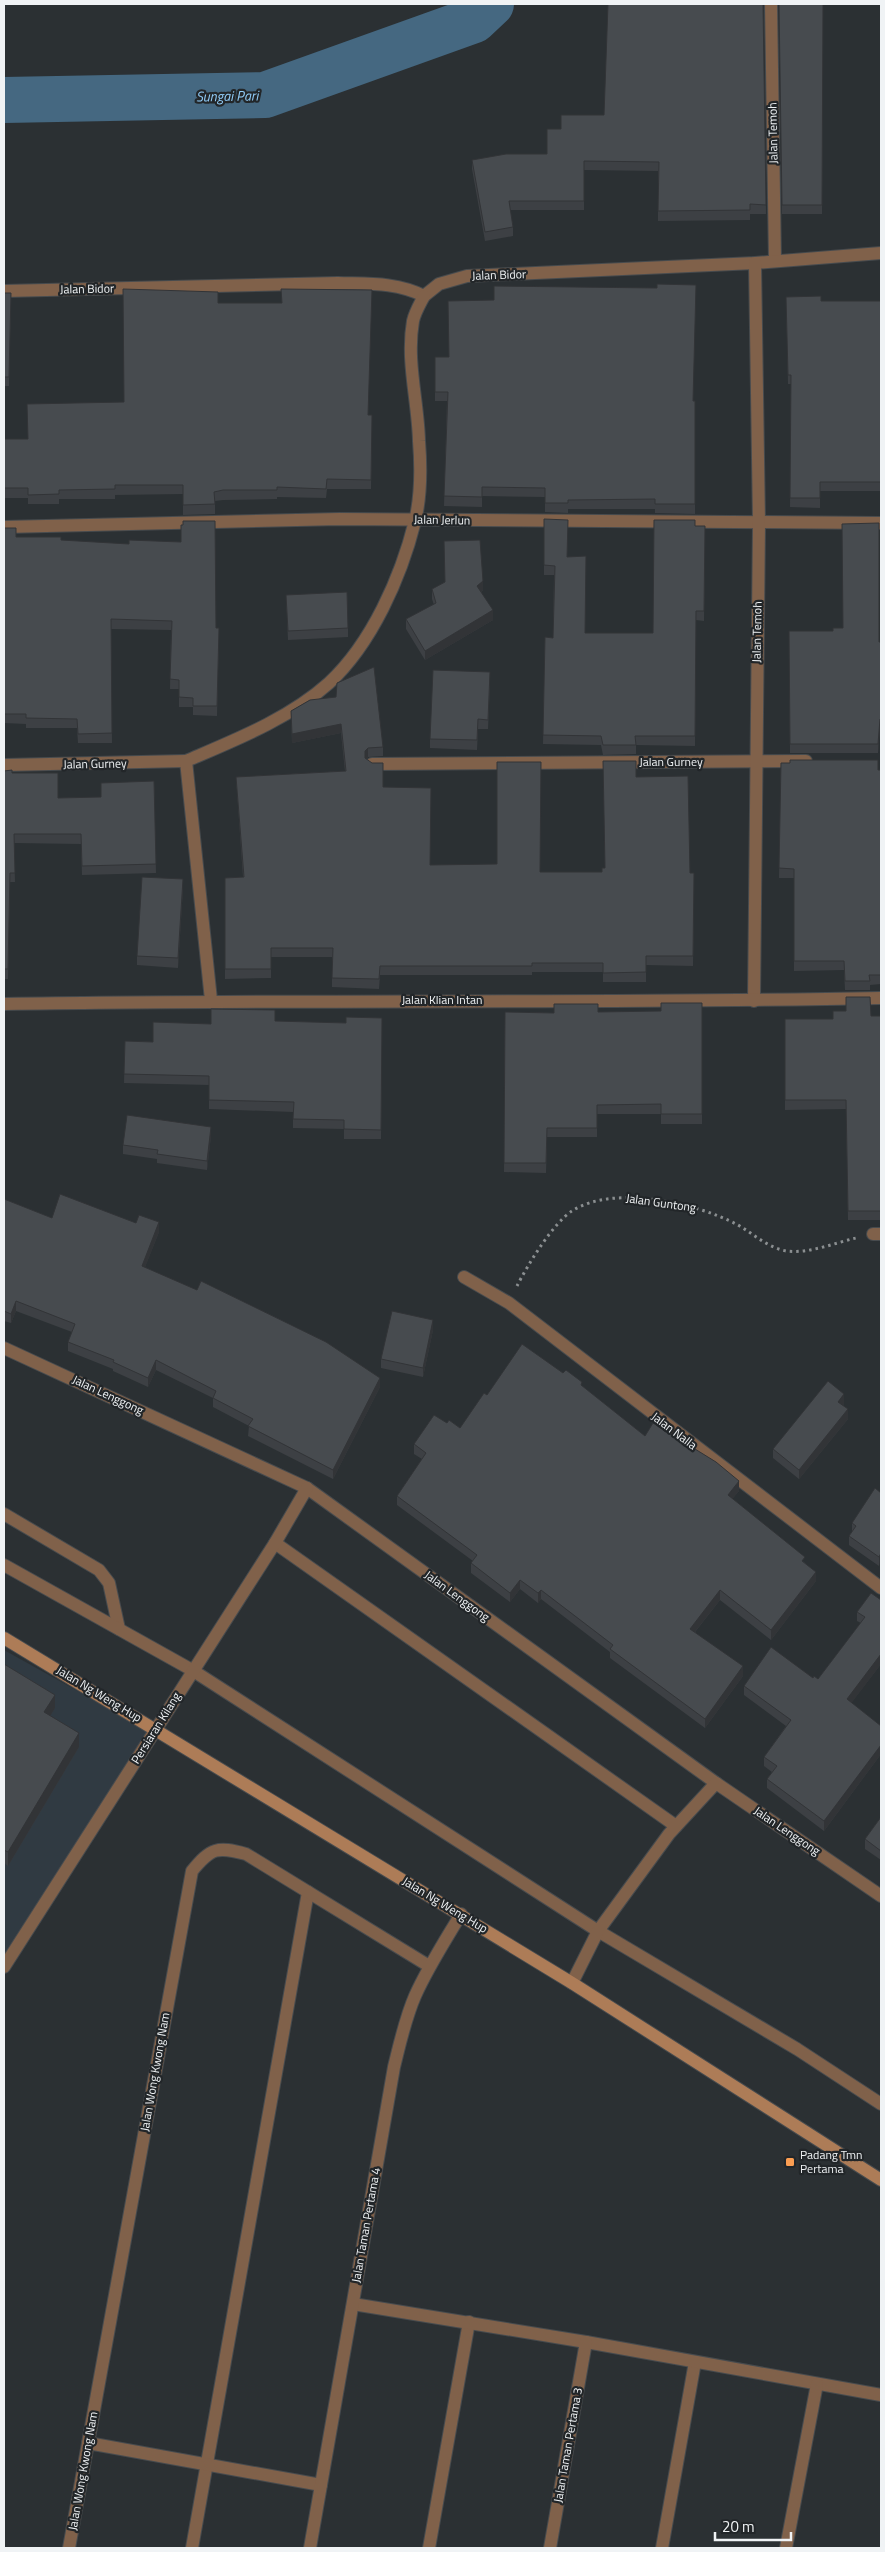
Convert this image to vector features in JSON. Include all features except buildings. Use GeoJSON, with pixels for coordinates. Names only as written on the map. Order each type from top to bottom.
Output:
{"type":"FeatureCollection","features":[{"type":"Feature","properties":{"kind":"main road","name":"Jalan Ng Weng Hup"},"geometry":{"type":"LineString","coordinates":[[4,1638],[156,1728],[461,1914],[881,2180]]}},
{"type":"Feature","properties":{"kind":"street","name":"Jalan Temoh"},"geometry":{"type":"LineString","coordinates":[[771,4],[775,261]]}},
{"type":"Feature","properties":{"kind":"street","name":"Jalan Bidor"},"geometry":{"type":"LineString","coordinates":[[4,292],[338,283],[393,284],[409,288],[424,296],[439,284],[467,276],[755,263],[881,253]]}},
{"type":"Feature","properties":{"kind":"street","name":"Jalan Temoh"},"geometry":{"type":"LineString","coordinates":[[754,1001],[755,762],[759,524],[755,263]]}},
{"type":"Feature","properties":{"kind":"street"},"geometry":{"type":"LineString","coordinates":[[212,1000],[186,761],[243,736],[277,718],[329,683],[354,654],[377,620],[403,558],[416,520],[420,442],[411,350],[414,319],[424,296]]}},
{"type":"Feature","properties":{"kind":"street","name":"Jalan Jerlun"},"geometry":{"type":"LineString","coordinates":[[4,527],[339,519],[759,524],[881,522]]}},
{"type":"Feature","properties":{"kind":"street","name":"Jalan Gurney"},"geometry":{"type":"LineString","coordinates":[[4,765],[186,761]]}},
{"type":"Feature","properties":{"kind":"street","name":"Jalan Gurney"},"geometry":{"type":"LineString","coordinates":[[372,764],[823,761]]}},
{"type":"Feature","properties":{"kind":"street","name":"Jalan Klian Intan"},"geometry":{"type":"LineString","coordinates":[[4,1004],[212,1000],[754,1001],[881,998]]}},
{"type":"Feature","properties":{"kind":"street","name":"Jalan Nalla"},"geometry":{"type":"LineString","coordinates":[[464,1277],[508,1303],[881,1588]]}},
{"type":"Feature","properties":{"kind":"street","name":"Jalan Lenggong"},"geometry":{"type":"LineString","coordinates":[[4,1348],[307,1488],[716,1783],[881,1896]]}},
{"type":"Feature","properties":{"kind":"street","name":"Persiaran Kilang"},"geometry":{"type":"LineString","coordinates":[[4,1967],[192,1670],[275,1543],[307,1488]]}},
{"type":"Feature","properties":{"kind":"street"},"geometry":{"type":"LineString","coordinates":[[4,1514],[99,1570],[109,1583],[119,1629]]}},
{"type":"Feature","properties":{"kind":"street"},"geometry":{"type":"LineString","coordinates":[[275,1543],[676,1826]]}},
{"type":"Feature","properties":{"kind":"street"},"geometry":{"type":"LineString","coordinates":[[4,1566],[192,1670],[598,1931],[797,2049],[881,2104]]}},
{"type":"Feature","properties":{"kind":"street"},"geometry":{"type":"LineString","coordinates":[[572,1983],[598,1931],[676,1826],[716,1783]]}},
{"type":"Feature","properties":{"kind":"street","name":"Jalan Wong Kwong Nam"},"geometry":{"type":"LineString","coordinates":[[69,2548],[192,1871],[206,1854],[225,1848],[246,1854],[430,1966]]}},
{"type":"Feature","properties":{"kind":"street"},"geometry":{"type":"LineString","coordinates":[[192,2548],[308,1892]]}},
{"type":"Feature","properties":{"kind":"street","name":"Jalan Taman Pertama 4"},"geometry":{"type":"LineString","coordinates":[[310,2548],[394,2067],[404,2024],[430,1966],[461,1914]]}},
{"type":"Feature","properties":{"kind":"street"},"geometry":{"type":"LineString","coordinates":[[353,2304],[586,2342],[881,2395]]}},
{"type":"Feature","properties":{"kind":"street"},"geometry":{"type":"LineString","coordinates":[[429,2548],[469,2322]]}},
{"type":"Feature","properties":{"kind":"street","name":"Jalan Taman Pertama 3"},"geometry":{"type":"LineString","coordinates":[[550,2548],[586,2342]]}},
{"type":"Feature","properties":{"kind":"street"},"geometry":{"type":"LineString","coordinates":[[662,2548],[695,2362]]}},
{"type":"Feature","properties":{"kind":"street"},"geometry":{"type":"LineString","coordinates":[[786,2548],[817,2384]]}},
{"type":"Feature","properties":{"kind":"street"},"geometry":{"type":"LineString","coordinates":[[88,2443],[206,2466],[321,2485]]}},
{"type":"Feature","properties":{"kind":"path","name":"Jalan Guntong"},"geometry":{"type":"LineString","coordinates":[[508,1303],[524,1271],[546,1240],[572,1211],[595,1201],[621,1198],[657,1200],[699,1208],[737,1224],[765,1244],[786,1251],[810,1250],[877,1234]]}},
{"type":"Feature","properties":{"kind":"shaded area"},"geometry":{"type":"Polygon","coordinates":[[[4,1650],[151,1732],[4,1958],[4,1650]]]}},
{"type":"Feature","properties":{"kind":"waterway","name":"Sungai Pari"},"geometry":{"type":"LineString","coordinates":[[4,100],[265,95],[474,20],[491,4]]}},
{"type":"Feature","properties":{"kind":"place","name":"Padang Tmn Pertama"},"geometry":{"type":"Point","coordinates":[790,2162]}}]}
